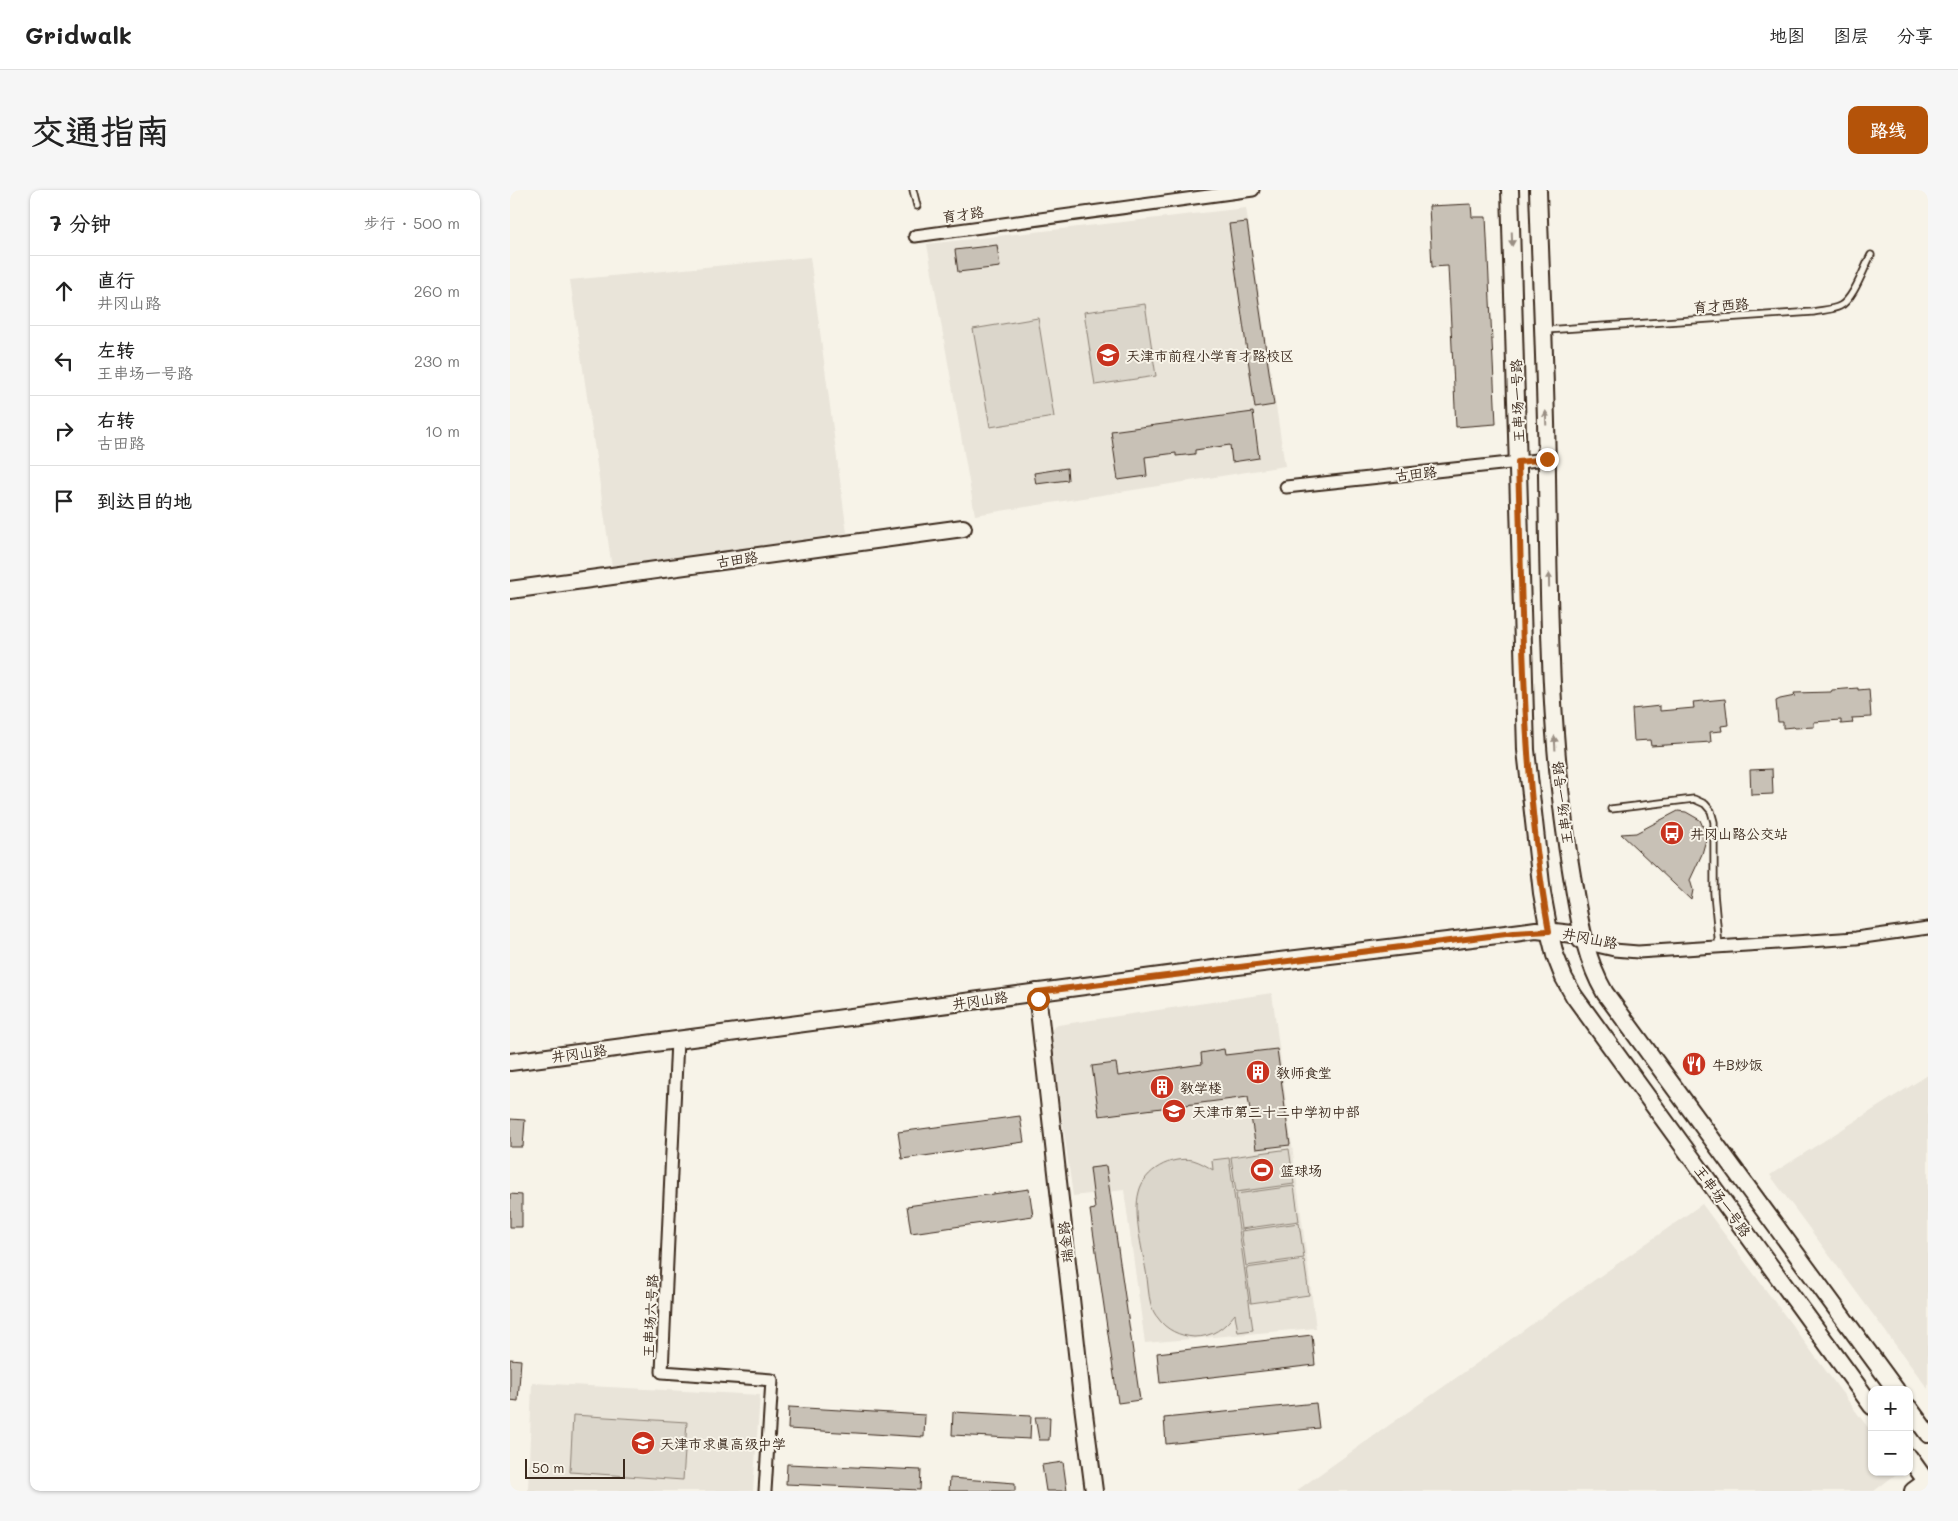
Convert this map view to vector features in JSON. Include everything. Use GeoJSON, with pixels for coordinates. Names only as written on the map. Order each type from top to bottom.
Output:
{"type":"FeatureCollection","features":[{"type":"Feature","properties":{"kind":"main road","name":"王串场一号路"},"geometry":{"type":"LineString","coordinates":[[1510,190],[1526,750],[1542,893],[1550,935],[1564,978],[1574,996],[1868,1400]]}},
{"type":"Feature","properties":{"kind":"main road","name":"王串场一号路"},"geometry":{"type":"LineString","coordinates":[[1538,190],[1547,459],[1550,671],[1562,821],[1584,939],[1591,964],[1605,993],[1893,1386]]}},
{"type":"Feature","properties":{"kind":"main road","name":"古田路"},"geometry":{"type":"LineString","coordinates":[[510,590],[963,528]]}},
{"type":"Feature","properties":{"kind":"main road","name":"王串场一号路"},"geometry":{"type":"LineString","coordinates":[[1574,883],[1584,939]]}},
{"type":"Feature","properties":{"kind":"main road","name":"井冈山路"},"geometry":{"type":"LineString","coordinates":[[510,1062],[677,1043],[1504,934],[1550,935],[1584,939]]}},
{"type":"Feature","properties":{"kind":"main road","name":"王串场一号路"},"geometry":{"type":"LineString","coordinates":[[1605,993],[1899,1386]]}},
{"type":"Feature","properties":{"kind":"main road","name":"瑞金路"},"geometry":{"type":"LineString","coordinates":[[1038,996],[1094,1491]]}},
{"type":"Feature","properties":{"kind":"main road","name":"王串场一号路"},"geometry":{"type":"LineString","coordinates":[[1574,996],[1825,1334],[1868,1396]]}},
{"type":"Feature","properties":{"kind":"main road","name":"井冈山路"},"geometry":{"type":"LineString","coordinates":[[510,1069],[677,1043]]}},
{"type":"Feature","properties":{"kind":"main road"},"geometry":{"type":"LineString","coordinates":[[1913,1403],[1928,1423]]}},
{"type":"Feature","properties":{"kind":"main road"},"geometry":{"type":"LineString","coordinates":[[1913,1413],[1928,1434]]}},
{"type":"Feature","properties":{"kind":"main road"},"geometry":{"type":"LineString","coordinates":[[1913,1462],[1928,1481],[1913,1491]]}},
{"type":"Feature","properties":{"kind":"street","name":"育才路"},"geometry":{"type":"LineString","coordinates":[[915,236],[1252,190]]}},
{"type":"Feature","properties":{"kind":"street","name":"古田路"},"geometry":{"type":"LineString","coordinates":[[1286,487],[1547,459]]}},
{"type":"Feature","properties":{"kind":"street","name":"井冈山路"},"geometry":{"type":"LineString","coordinates":[[1584,939],[1614,950],[1638,952],[1913,927],[1928,923]]}},
{"type":"Feature","properties":{"kind":"street","name":"井冈山路"},"geometry":{"type":"LineString","coordinates":[[1718,944],[1856,938],[1928,928]]}},
{"type":"Feature","properties":{"kind":"street","name":"王串场六号路"},"geometry":{"type":"LineString","coordinates":[[677,1043],[662,1372],[772,1380],[765,1491]]}},
{"type":"Feature","properties":{"kind":"lane"},"geometry":{"type":"LineString","coordinates":[[913,190],[917,206]]}},
{"type":"Feature","properties":{"kind":"lane","name":"育才西路"},"geometry":{"type":"LineString","coordinates":[[1543,330],[1813,312],[1831,309],[1839,307],[1848,299],[1871,255]]}},
{"type":"Feature","properties":{"kind":"lane"},"geometry":{"type":"LineString","coordinates":[[1611,809],[1694,799],[1706,804],[1711,811],[1714,822],[1714,886],[1718,944]]}},
{"type":"Feature","properties":{"kind":"shaded area","name":"天津市前程小学育才路校区"},"geometry":{"type":"Polygon","coordinates":[[[1246,208],[1285,466],[975,515],[927,244],[1246,208]]]}},
{"type":"Feature","properties":{"kind":"shaded area"},"geometry":{"type":"Polygon","coordinates":[[[810,257],[847,533],[612,568],[570,280],[810,257]]]}},
{"type":"Feature","properties":{"kind":"shaded area"},"geometry":{"type":"Polygon","coordinates":[[[1145,304],[1156,376],[1095,385],[1084,312],[1145,304]]]}},
{"type":"Feature","properties":{"kind":"shaded area"},"geometry":{"type":"Polygon","coordinates":[[[1038,318],[1054,417],[990,427],[973,329],[1038,318]]]}},
{"type":"Feature","properties":{"kind":"shaded area","name":"天津市第三十二中学初中部"},"geometry":{"type":"Polygon","coordinates":[[[1272,993],[1316,1328],[1145,1343],[1124,1190],[1073,1196],[1050,1033],[1058,1025],[1272,993]]]}},
{"type":"Feature","properties":{"kind":"shaded area"},"geometry":{"type":"Polygon","coordinates":[[[1928,1075],[1928,1389],[1770,1175],[1928,1075]]]}},
{"type":"Feature","properties":{"kind":"shaded area","name":"篮球场"},"geometry":{"type":"Polygon","coordinates":[[[1289,1149],[1294,1184],[1236,1192],[1231,1157],[1289,1149]]]}},
{"type":"Feature","properties":{"kind":"shaded area"},"geometry":{"type":"Polygon","coordinates":[[[1229,1158],[1253,1330],[1238,1332],[1235,1314],[1218,1331],[1201,1337],[1184,1335],[1174,1332],[1165,1326],[1151,1307],[1140,1242],[1137,1210],[1139,1192],[1146,1177],[1160,1166],[1185,1159],[1193,1160],[1213,1170],[1212,1160],[1229,1158]]]}},
{"type":"Feature","properties":{"kind":"shaded area","name":"篮球场"},"geometry":{"type":"Polygon","coordinates":[[[1294,1186],[1299,1221],[1241,1229],[1236,1194],[1294,1186]]]}},
{"type":"Feature","properties":{"kind":"shaded area"},"geometry":{"type":"Polygon","coordinates":[[[1702,1204],[1868,1428],[1868,1476],[1894,1476],[1874,1491],[1296,1491],[1702,1204]]]}},
{"type":"Feature","properties":{"kind":"shaded area"},"geometry":{"type":"Polygon","coordinates":[[[1299,1223],[1304,1258],[1246,1266],[1241,1231],[1299,1223]]]}},
{"type":"Feature","properties":{"kind":"shaded area"},"geometry":{"type":"Polygon","coordinates":[[[1304,1260],[1309,1295],[1251,1303],[1246,1268],[1304,1260]]]}},
{"type":"Feature","properties":{"kind":"shaded area","name":"天津市求真高级中学"},"geometry":{"type":"Polygon","coordinates":[[[532,1383],[760,1395],[753,1491],[528,1491],[532,1383]]]}},
{"type":"Feature","properties":{"kind":"shaded area"},"geometry":{"type":"Polygon","coordinates":[[[573,1415],[687,1422],[683,1480],[570,1472],[573,1415]]]}},
{"type":"Feature","properties":{"kind":"building"},"geometry":{"type":"Polygon","coordinates":[[[1471,204],[1472,217],[1486,217],[1496,424],[1456,427],[1448,266],[1432,267],[1429,206],[1471,204]]]}},
{"type":"Feature","properties":{"kind":"building"},"geometry":{"type":"Polygon","coordinates":[[[1247,222],[1274,405],[1255,408],[1229,224],[1247,222]]]}},
{"type":"Feature","properties":{"kind":"building"},"geometry":{"type":"Polygon","coordinates":[[[997,245],[1000,267],[958,272],[955,250],[997,245]]]}},
{"type":"Feature","properties":{"kind":"building"},"geometry":{"type":"Polygon","coordinates":[[[1253,412],[1259,458],[1232,462],[1230,445],[1195,450],[1195,454],[1176,456],[1176,453],[1145,457],[1147,476],[1118,480],[1111,431],[1253,412]]]}},
{"type":"Feature","properties":{"kind":"building"},"geometry":{"type":"Polygon","coordinates":[[[1067,468],[1068,480],[1036,484],[1034,473],[1067,468]]]}},
{"type":"Feature","properties":{"kind":"building"},"geometry":{"type":"Polygon","coordinates":[[[1858,688],[1858,690],[1869,689],[1871,717],[1852,718],[1853,723],[1841,724],[1841,720],[1814,722],[1814,727],[1783,728],[1783,722],[1778,722],[1776,701],[1795,696],[1794,693],[1831,692],[1832,690],[1858,688]]]}},
{"type":"Feature","properties":{"kind":"building"},"geometry":{"type":"Polygon","coordinates":[[[1725,699],[1728,725],[1721,726],[1722,731],[1710,732],[1711,742],[1651,746],[1650,740],[1634,741],[1632,709],[1660,706],[1660,711],[1694,708],[1693,702],[1725,699]]]}},
{"type":"Feature","properties":{"kind":"building"},"geometry":{"type":"Polygon","coordinates":[[[1772,769],[1773,794],[1751,795],[1750,770],[1772,769]]]}},
{"type":"Feature","properties":{"kind":"building"},"geometry":{"type":"Polygon","coordinates":[[[1678,811],[1686,812],[1700,820],[1707,836],[1702,854],[1690,880],[1693,890],[1691,900],[1621,834],[1636,833],[1678,811]]]}},
{"type":"Feature","properties":{"kind":"building"},"geometry":{"type":"Polygon","coordinates":[[[1224,1049],[1225,1055],[1277,1049],[1290,1145],[1256,1149],[1248,1097],[1099,1116],[1092,1066],[1116,1063],[1118,1076],[1202,1064],[1201,1053],[1224,1049]]]}},
{"type":"Feature","properties":{"kind":"building"},"geometry":{"type":"Polygon","coordinates":[[[1020,1116],[1024,1142],[902,1159],[898,1132],[1020,1116]]]}},
{"type":"Feature","properties":{"kind":"building"},"geometry":{"type":"Polygon","coordinates":[[[510,1119],[525,1120],[523,1147],[510,1147],[510,1119]]]}},
{"type":"Feature","properties":{"kind":"building"},"geometry":{"type":"Polygon","coordinates":[[[1106,1166],[1140,1400],[1118,1403],[1090,1210],[1095,1209],[1090,1168],[1106,1166]]]}},
{"type":"Feature","properties":{"kind":"building"},"geometry":{"type":"Polygon","coordinates":[[[1029,1189],[1033,1216],[911,1233],[907,1206],[1029,1189]]]}},
{"type":"Feature","properties":{"kind":"building"},"geometry":{"type":"Polygon","coordinates":[[[510,1194],[522,1195],[522,1227],[510,1227],[510,1194]]]}},
{"type":"Feature","properties":{"kind":"building"},"geometry":{"type":"Polygon","coordinates":[[[1312,1335],[1315,1365],[1160,1383],[1157,1353],[1312,1335]]]}},
{"type":"Feature","properties":{"kind":"building"},"geometry":{"type":"Polygon","coordinates":[[[510,1359],[521,1360],[518,1401],[510,1400],[510,1359]]]}},
{"type":"Feature","properties":{"kind":"building"},"geometry":{"type":"Polygon","coordinates":[[[1316,1403],[1319,1428],[1166,1444],[1164,1418],[1316,1403]]]}},
{"type":"Feature","properties":{"kind":"building"},"geometry":{"type":"Polygon","coordinates":[[[789,1407],[925,1415],[924,1437],[788,1429],[789,1407]]]}},
{"type":"Feature","properties":{"kind":"building"},"geometry":{"type":"Polygon","coordinates":[[[953,1412],[1031,1416],[1030,1439],[952,1435],[953,1412]]]}},
{"type":"Feature","properties":{"kind":"building"},"geometry":{"type":"Polygon","coordinates":[[[1035,1417],[1050,1417],[1049,1440],[1039,1440],[1035,1417]]]}},
{"type":"Feature","properties":{"kind":"building"},"geometry":{"type":"Polygon","coordinates":[[[1063,1462],[1067,1491],[1046,1491],[1042,1465],[1063,1462]]]}},
{"type":"Feature","properties":{"kind":"building"},"geometry":{"type":"Polygon","coordinates":[[[787,1464],[921,1470],[920,1490],[786,1484],[787,1464]]]}},
{"type":"Feature","properties":{"kind":"building"},"geometry":{"type":"Polygon","coordinates":[[[950,1478],[1015,1483],[1015,1491],[949,1491],[950,1478]]]}},
{"type":"Feature","properties":{"kind":"place","name":"天津市前程小学育才路校区"},"geometry":{"type":"Point","coordinates":[1108,355]}},
{"type":"Feature","properties":{"kind":"place","name":"井冈山路公交站"},"geometry":{"type":"Point","coordinates":[1672,833]}},
{"type":"Feature","properties":{"kind":"place","name":"牛B炒饭"},"geometry":{"type":"Point","coordinates":[1694,1064]}},
{"type":"Feature","properties":{"kind":"place","name":"教师食堂"},"geometry":{"type":"Point","coordinates":[1258,1072]}},
{"type":"Feature","properties":{"kind":"place","name":"教学楼"},"geometry":{"type":"Point","coordinates":[1162,1087]}},
{"type":"Feature","properties":{"kind":"place","name":"天津市第三十二中学初中部"},"geometry":{"type":"Point","coordinates":[1174,1111]}},
{"type":"Feature","properties":{"kind":"place","name":"篮球场"},"geometry":{"type":"Point","coordinates":[1262,1170]}},
{"type":"Feature","properties":{"kind":"place","name":"天津市求真高级中学"},"geometry":{"type":"Point","coordinates":[643,1443]}},
{"type":"Feature","properties":{"kind":"route"},"geometry":{"type":"LineString","coordinates":[[1038,999],[1037,992],[1536,930],[1549,931],[1542,893],[1526,750],[1518,462],[1547,459]]}}]}
